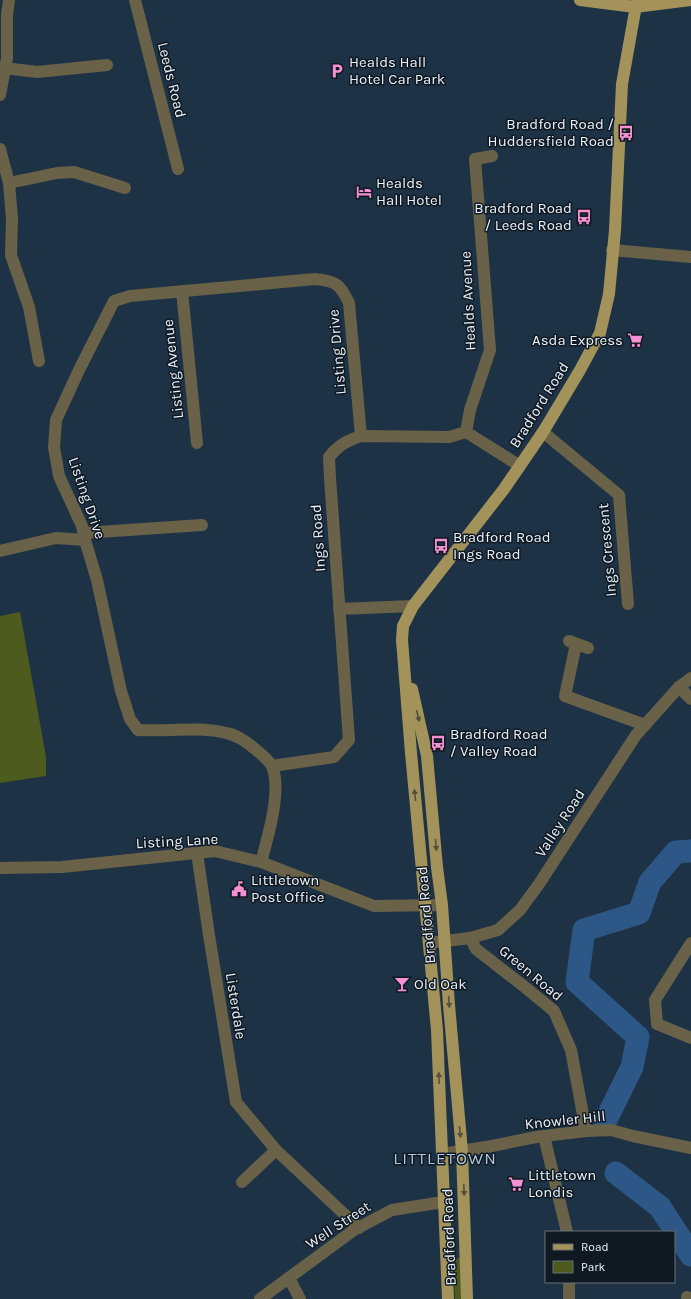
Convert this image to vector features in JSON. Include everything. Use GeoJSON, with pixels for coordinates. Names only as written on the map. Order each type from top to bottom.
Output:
{"type":"FeatureCollection","features":[{"type":"Feature","properties":{"kind":"main road"},"geometry":{"type":"LineString","coordinates":[[580,0],[636,4],[691,0]]}},
{"type":"Feature","properties":{"kind":"main road","name":"Bradford Road"},"geometry":{"type":"LineString","coordinates":[[448,1299],[437,1040],[411,753],[402,640],[403,626],[413,606],[504,489],[543,432],[600,333],[609,294],[615,230],[622,84],[636,4]]}},
{"type":"Feature","properties":{"kind":"main road","name":"Bradford Road"},"geometry":{"type":"LineString","coordinates":[[403,651],[427,756],[442,905],[462,1151],[467,1299]]}},
{"type":"Feature","properties":{"kind":"street"},"geometry":{"type":"LineString","coordinates":[[0,95],[8,58],[7,14],[9,0]]}},
{"type":"Feature","properties":{"kind":"street","name":"Leeds Road"},"geometry":{"type":"LineString","coordinates":[[135,0],[178,169]]}},
{"type":"Feature","properties":{"kind":"street"},"geometry":{"type":"LineString","coordinates":[[5,68],[37,72],[107,64]]}},
{"type":"Feature","properties":{"kind":"street"},"geometry":{"type":"LineString","coordinates":[[0,149],[9,183],[12,219],[11,255],[29,307],[39,362]]}},
{"type":"Feature","properties":{"kind":"street","name":"Healds Avenue"},"geometry":{"type":"LineString","coordinates":[[466,432],[470,410],[490,350],[475,159],[492,156]]}},
{"type":"Feature","properties":{"kind":"street"},"geometry":{"type":"LineString","coordinates":[[9,183],[57,173],[74,172],[125,188]]}},
{"type":"Feature","properties":{"kind":"street"},"geometry":{"type":"LineString","coordinates":[[612,250],[691,257]]}},
{"type":"Feature","properties":{"kind":"street","name":"Listing Drive"},"geometry":{"type":"LineString","coordinates":[[272,766],[268,760],[245,740],[227,733],[200,730],[138,730],[130,719],[121,691],[97,580],[82,526],[59,476],[54,447],[56,420],[79,370],[114,301],[130,296],[315,279],[330,280],[343,289],[350,303],[361,436]]}},
{"type":"Feature","properties":{"kind":"street","name":"Listing Avenue"},"geometry":{"type":"LineString","coordinates":[[182,291],[197,443]]}},
{"type":"Feature","properties":{"kind":"street"},"geometry":{"type":"LineString","coordinates":[[466,432],[520,466]]}},
{"type":"Feature","properties":{"kind":"street","name":"Ings Road"},"geometry":{"type":"LineString","coordinates":[[272,766],[334,757],[349,740],[329,457],[337,448],[361,436],[449,437],[466,432]]}},
{"type":"Feature","properties":{"kind":"street","name":"Ings Crescent"},"geometry":{"type":"LineString","coordinates":[[543,432],[619,495],[628,604]]}},
{"type":"Feature","properties":{"kind":"street"},"geometry":{"type":"LineString","coordinates":[[0,551],[56,538],[84,537],[202,525]]}},
{"type":"Feature","properties":{"kind":"street"},"geometry":{"type":"LineString","coordinates":[[339,609],[413,606]]}},
{"type":"Feature","properties":{"kind":"street"},"geometry":{"type":"LineString","coordinates":[[588,648],[572,643],[565,696],[645,725]]}},
{"type":"Feature","properties":{"kind":"street","name":"Valley Road"},"geometry":{"type":"LineString","coordinates":[[429,943],[470,938],[498,930],[520,910],[539,884],[636,735],[679,687],[691,678]]}},
{"type":"Feature","properties":{"kind":"street"},"geometry":{"type":"LineString","coordinates":[[679,687],[691,699]]}},
{"type":"Feature","properties":{"kind":"street"},"geometry":{"type":"LineString","coordinates":[[261,862],[270,832],[274,803],[275,778],[272,766]]}},
{"type":"Feature","properties":{"kind":"street","name":"Listing Lane"},"geometry":{"type":"LineString","coordinates":[[0,868],[62,867],[215,852],[261,862],[374,906],[442,905]]}},
{"type":"Feature","properties":{"kind":"street","name":"Listerdale"},"geometry":{"type":"LineString","coordinates":[[197,853],[208,935],[236,1102],[276,1150],[359,1228]]}},
{"type":"Feature","properties":{"kind":"street","name":"Green Road"},"geometry":{"type":"LineString","coordinates":[[470,938],[476,949],[554,1011],[571,1050],[586,1131]]}},
{"type":"Feature","properties":{"kind":"street"},"geometry":{"type":"LineString","coordinates":[[691,943],[655,1000],[657,1024],[691,1038]]}},
{"type":"Feature","properties":{"kind":"street","name":"Knowler Hill"},"geometry":{"type":"LineString","coordinates":[[442,1154],[544,1136],[586,1131],[611,1130],[691,1148]]}},
{"type":"Feature","properties":{"kind":"street"},"geometry":{"type":"LineString","coordinates":[[544,1136],[567,1231]]}},
{"type":"Feature","properties":{"kind":"street"},"geometry":{"type":"LineString","coordinates":[[242,1182],[276,1150]]}},
{"type":"Feature","properties":{"kind":"street","name":"Well Street"},"geometry":{"type":"LineString","coordinates":[[260,1299],[359,1228],[392,1210],[443,1202]]}},
{"type":"Feature","properties":{"kind":"street"},"geometry":{"type":"LineString","coordinates":[[289,1278],[300,1299]]}},
{"type":"Feature","properties":{"kind":"street"},"geometry":{"type":"LineString","coordinates":[[569,1283],[569,1299]]}},
{"type":"Feature","properties":{"kind":"green space"},"geometry":{"type":"Polygon","coordinates":[[[20,612],[46,757],[46,776],[0,783],[0,616],[20,612]]]}},
{"type":"Feature","properties":{"kind":"green space"},"geometry":{"type":"Polygon","coordinates":[[[462,1257],[463,1299],[455,1299],[453,1259],[462,1257]]]}},
{"type":"Feature","properties":{"kind":"waterway"},"geometry":{"type":"LineString","coordinates":[[605,1122],[632,1067],[638,1037],[577,982],[584,930],[639,913],[650,882],[676,852],[691,851]]}},
{"type":"Feature","properties":{"kind":"waterway"},"geometry":{"type":"LineString","coordinates":[[616,1173],[660,1207],[691,1255]]}},
{"type":"Feature","properties":{"kind":"place","name":"Healds Hall Hotel Car Park"},"geometry":{"type":"Point","coordinates":[337,71]}},
{"type":"Feature","properties":{"kind":"place","name":"Bradford Road / Huddersfield Road"},"geometry":{"type":"Point","coordinates":[626,133]}},
{"type":"Feature","properties":{"kind":"place","name":"Healds Hall Hotel"},"geometry":{"type":"Point","coordinates":[364,192]}},
{"type":"Feature","properties":{"kind":"place","name":"Bradford Road / Leeds Road"},"geometry":{"type":"Point","coordinates":[584,217]}},
{"type":"Feature","properties":{"kind":"place","name":"Asda Express"},"geometry":{"type":"Point","coordinates":[635,340]}},
{"type":"Feature","properties":{"kind":"place","name":"Bradford Road Ings Road"},"geometry":{"type":"Point","coordinates":[441,546]}},
{"type":"Feature","properties":{"kind":"place","name":"Bradford Road / Valley Road"},"geometry":{"type":"Point","coordinates":[438,743]}},
{"type":"Feature","properties":{"kind":"place","name":"Littletown Post Office"},"geometry":{"type":"Point","coordinates":[239,889]}},
{"type":"Feature","properties":{"kind":"place","name":"Old Oak"},"geometry":{"type":"Point","coordinates":[402,984]}},
{"type":"Feature","properties":{"kind":"place","name":"Littletown Londis"},"geometry":{"type":"Point","coordinates":[516,1184]}},
{"type":"Feature","properties":{"kind":"district","name":"LITTLETOWN"},"geometry":{"type":"Point","coordinates":[445,1158]}}]}
